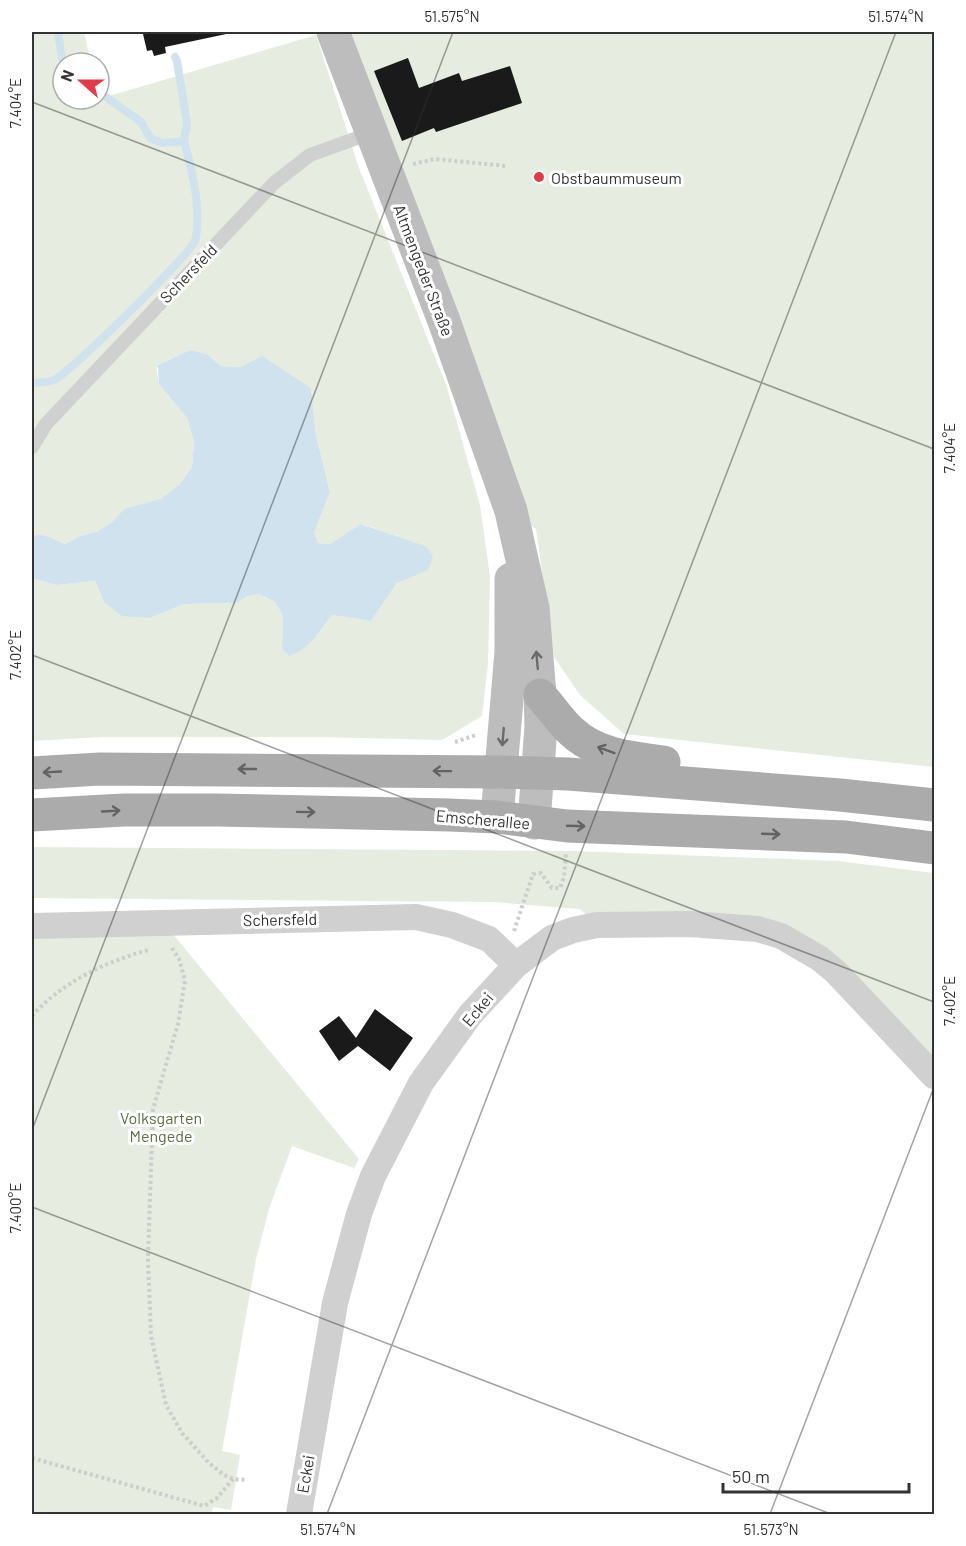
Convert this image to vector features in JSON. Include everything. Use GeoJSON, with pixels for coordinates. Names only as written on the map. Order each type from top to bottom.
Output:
{"type":"FeatureCollection","features":[{"type":"Feature","properties":{"kind":"main road"},"geometry":{"type":"LineString","coordinates":[[540,695],[571,731],[585,742],[606,752],[632,758],[934,788]]}},
{"type":"Feature","properties":{"kind":"main road"},"geometry":{"type":"LineString","coordinates":[[32,773],[100,769],[500,771],[840,795],[934,805]]}},
{"type":"Feature","properties":{"kind":"main road","name":"Emscherallee"},"geometry":{"type":"LineString","coordinates":[[32,815],[124,810],[217,810],[497,817],[534,823],[846,837],[934,848]]}},
{"type":"Feature","properties":{"kind":"street","name":"Altmengeder Straße"},"geometry":{"type":"LineString","coordinates":[[333,32],[444,321],[510,511],[533,608],[540,695],[534,823]]}},
{"type":"Feature","properties":{"kind":"street","name":"Altmengeder Straße"},"geometry":{"type":"LineString","coordinates":[[497,817],[511,652],[510,511]]}},
{"type":"Feature","properties":{"kind":"street","name":"Schersfeld"},"geometry":{"type":"LineString","coordinates":[[32,926],[416,918],[452,925],[489,939],[516,964]]}},
{"type":"Feature","properties":{"kind":"street","name":"Eckei"},"geometry":{"type":"LineString","coordinates":[[298,1515],[334,1303],[359,1214],[373,1176],[421,1083],[470,1015],[516,964],[552,938],[573,930],[597,925],[690,924],[758,929],[781,936],[819,958],[878,1014],[934,1076]]}},
{"type":"Feature","properties":{"kind":"lane","name":"Schersfeld"},"geometry":{"type":"LineString","coordinates":[[32,447],[46,424],[274,183],[310,155],[371,133]]}},
{"type":"Feature","properties":{"kind":"path"},"geometry":{"type":"LineString","coordinates":[[386,171],[435,159],[506,166]]}},
{"type":"Feature","properties":{"kind":"path"},"geometry":{"type":"LineString","coordinates":[[516,964],[513,933],[533,874],[541,873],[552,888],[560,888],[564,877],[566,848]]}},
{"type":"Feature","properties":{"kind":"path"},"geometry":{"type":"LineString","coordinates":[[170,945],[179,958],[185,980],[178,1024],[153,1109],[148,1258],[151,1336],[166,1406],[182,1432],[209,1463],[224,1475],[233,1479],[247,1480]]}},
{"type":"Feature","properties":{"kind":"path"},"geometry":{"type":"LineString","coordinates":[[32,1016],[42,1005],[79,978],[123,956],[151,950]]}},
{"type":"Feature","properties":{"kind":"path"},"geometry":{"type":"LineString","coordinates":[[32,1458],[204,1506],[217,1498],[233,1479]]}},
{"type":"Feature","properties":{"kind":"green space"},"geometry":{"type":"Polygon","coordinates":[[[32,32],[84,32],[88,51],[51,51],[51,111],[111,111],[111,95],[316,35],[359,168],[447,387],[480,505],[490,577],[488,664],[482,716],[442,740],[321,737],[103,737],[32,741],[32,578],[56,585],[95,581],[104,602],[150,618],[184,604],[236,603],[248,596],[259,594],[275,602],[283,616],[282,649],[317,636],[332,615],[371,621],[426,546],[362,524],[330,544],[318,543],[314,533],[330,492],[316,435],[311,388],[241,367],[221,366],[207,354],[190,350],[156,366],[159,384],[187,418],[194,442],[192,467],[179,485],[161,500],[124,509],[111,523],[96,532],[80,536],[65,544],[37,534],[32,538],[32,32]]]}},
{"type":"Feature","properties":{"kind":"green space"},"geometry":{"type":"Polygon","coordinates":[[[333,32],[934,32],[934,767],[624,734],[580,695],[554,657],[536,529],[511,511],[333,32]]]}},
{"type":"Feature","properties":{"kind":"green space"},"geometry":{"type":"Polygon","coordinates":[[[32,847],[574,851],[838,861],[934,873],[934,1076],[799,945],[597,925],[580,909],[494,902],[32,898],[32,847]]]}},
{"type":"Feature","properties":{"kind":"green space","name":"Volksgarten Mengede"},"geometry":{"type":"Polygon","coordinates":[[[172,933],[359,1159],[354,1168],[292,1146],[269,1209],[256,1259],[222,1451],[240,1455],[231,1510],[213,1507],[211,1514],[32,1514],[32,938],[172,933]]]}},
{"type":"Feature","properties":{"kind":"water"},"geometry":{"type":"Polygon","coordinates":[[[190,350],[207,354],[221,366],[241,367],[262,356],[311,388],[316,435],[330,492],[314,533],[318,543],[330,544],[361,524],[426,546],[433,557],[428,570],[397,583],[371,621],[332,615],[308,645],[289,656],[282,649],[283,616],[275,602],[259,594],[248,596],[236,603],[184,604],[150,618],[122,616],[104,602],[95,581],[56,585],[32,578],[32,538],[37,534],[65,544],[80,536],[96,532],[111,523],[124,509],[161,499],[179,485],[192,467],[194,442],[187,418],[159,384],[156,366],[190,350]]]}},
{"type":"Feature","properties":{"kind":"building"},"geometry":{"type":"Polygon","coordinates":[[[156,32],[231,33],[165,47],[166,53],[154,56],[152,50],[147,51],[143,34],[156,32]]]}},
{"type":"Feature","properties":{"kind":"building"},"geometry":{"type":"Polygon","coordinates":[[[408,58],[419,88],[459,73],[462,81],[510,66],[522,103],[436,132],[434,128],[402,141],[374,71],[408,58]]]}},
{"type":"Feature","properties":{"kind":"building"},"geometry":{"type":"Polygon","coordinates":[[[375,1009],[413,1038],[390,1071],[358,1046],[339,1061],[319,1031],[339,1016],[356,1038],[375,1009]]]}},
{"type":"Feature","properties":{"kind":"waterway"},"geometry":{"type":"LineString","coordinates":[[58,32],[61,51]]}},
{"type":"Feature","properties":{"kind":"waterway"},"geometry":{"type":"LineString","coordinates":[[175,57],[187,123],[184,141]]}},
{"type":"Feature","properties":{"kind":"waterway"},"geometry":{"type":"LineString","coordinates":[[32,383],[52,381],[82,358],[153,288],[195,241],[197,204],[184,141],[163,143],[151,139],[141,122],[111,101]]}},
{"type":"Feature","properties":{"kind":"place","name":"Obstbaummuseum"},"geometry":{"type":"Point","coordinates":[539,177]}}]}
